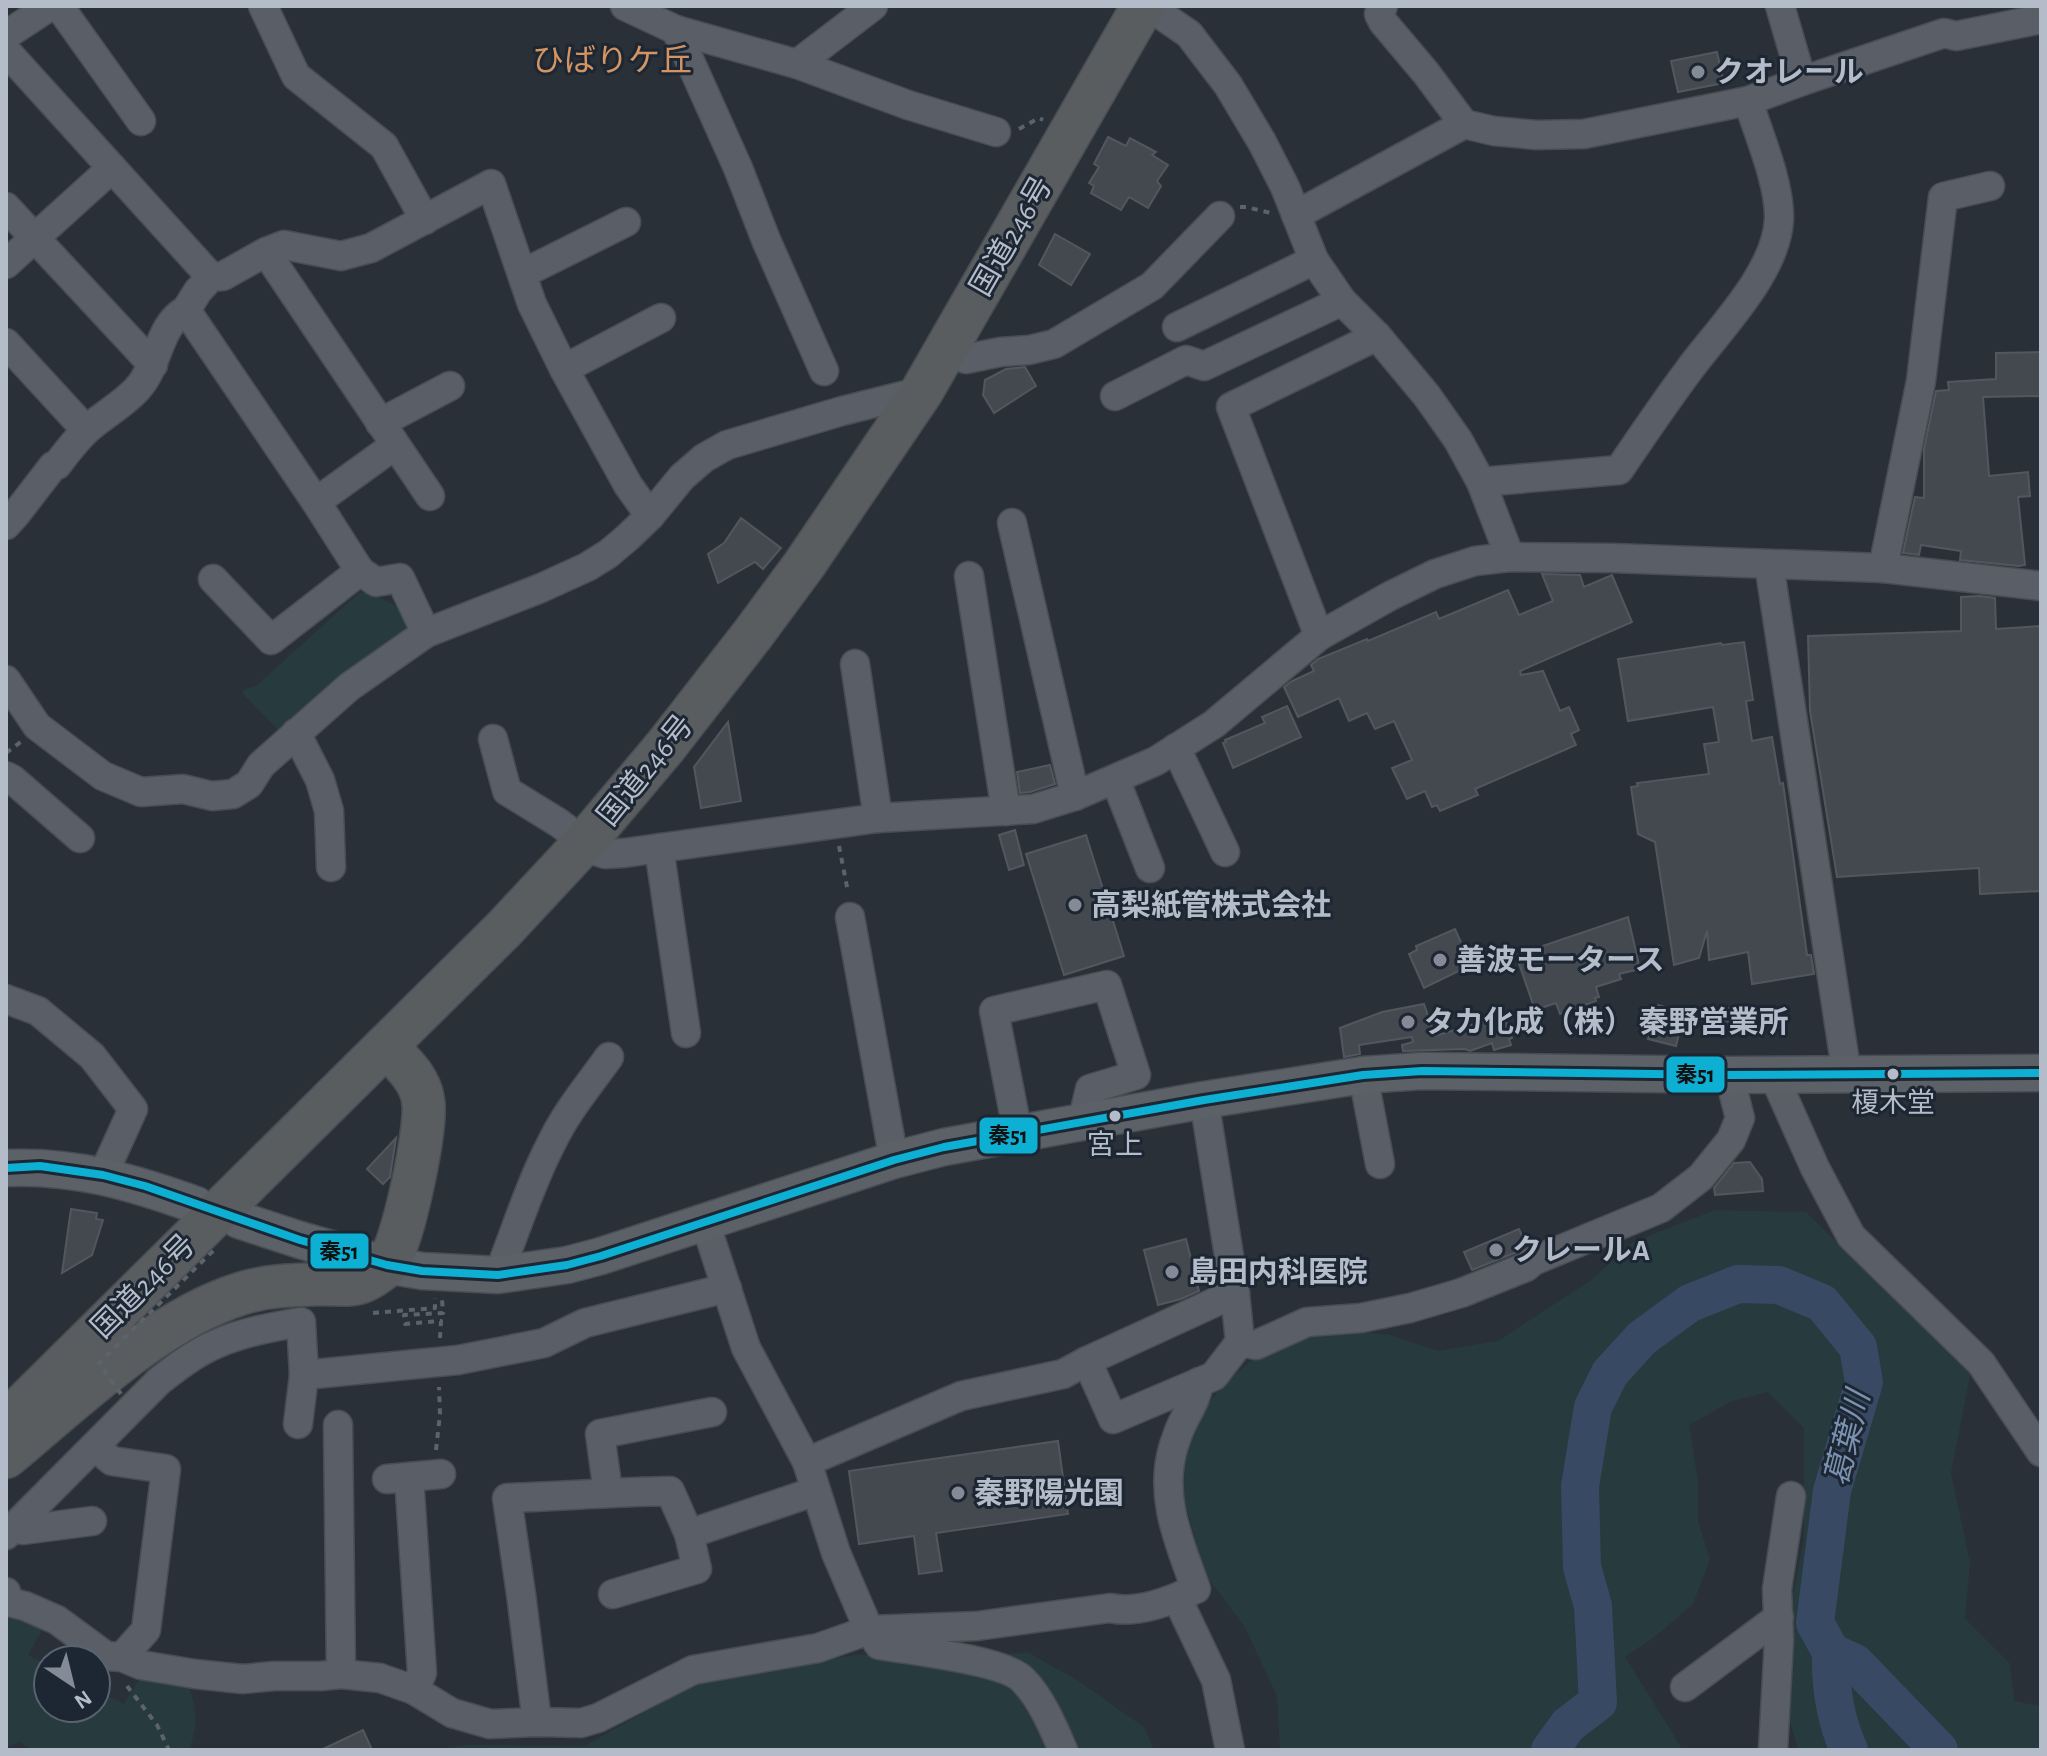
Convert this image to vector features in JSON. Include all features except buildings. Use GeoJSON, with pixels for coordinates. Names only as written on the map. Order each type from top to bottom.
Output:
{"type":"FeatureCollection","features":[{"type":"Feature","properties":{"kind":"highway","name":"国道246号"},"geometry":{"type":"LineString","coordinates":[[6,1422],[504,929],[585,842],[665,747],[804,565],[922,391],[1146,6]]}},
{"type":"Feature","properties":{"kind":"highway"},"geometry":{"type":"LineString","coordinates":[[6,1457],[117,1366],[182,1318],[241,1294],[286,1286],[359,1284],[387,1265],[398,1240],[419,1157],[424,1120],[419,1086],[386,1046]]}},
{"type":"Feature","properties":{"kind":"main road"},"geometry":{"type":"LineString","coordinates":[[239,1220],[387,1265],[422,1271],[498,1275],[567,1265],[601,1256],[894,1160],[944,1147],[1363,1075],[1422,1071],[1729,1075],[2041,1073]]}},
{"type":"Feature","properties":{"kind":"main road"},"geometry":{"type":"LineString","coordinates":[[6,1168],[40,1166],[103,1175],[145,1186],[196,1205]]}},
{"type":"Feature","properties":{"kind":"street"},"geometry":{"type":"LineString","coordinates":[[6,35],[50,6]]}},
{"type":"Feature","properties":{"kind":"street"},"geometry":{"type":"LineString","coordinates":[[59,6],[141,121]]}},
{"type":"Feature","properties":{"kind":"street"},"geometry":{"type":"LineString","coordinates":[[263,6],[296,76],[384,146],[425,220]]}},
{"type":"Feature","properties":{"kind":"street"},"geometry":{"type":"LineString","coordinates":[[625,6],[676,30],[797,64],[908,105],[1008,130]]}},
{"type":"Feature","properties":{"kind":"street"},"geometry":{"type":"LineString","coordinates":[[797,64],[873,6]]}},
{"type":"Feature","properties":{"kind":"street"},"geometry":{"type":"LineString","coordinates":[[1146,6],[1189,34],[1228,85],[1262,142],[1287,212],[1314,260],[1342,301],[1377,336],[1427,396],[1458,440],[1481,482],[1510,557]]}},
{"type":"Feature","properties":{"kind":"street"},"geometry":{"type":"LineString","coordinates":[[1383,6],[1379,14],[1383,22],[1464,124]]}},
{"type":"Feature","properties":{"kind":"street"},"geometry":{"type":"LineString","coordinates":[[1780,6],[1802,81]]}},
{"type":"Feature","properties":{"kind":"street"},"geometry":{"type":"LineString","coordinates":[[1287,212],[1464,124],[1536,135],[1584,134],[1748,101],[1944,33],[1956,36],[2041,19]]}},
{"type":"Feature","properties":{"kind":"street"},"geometry":{"type":"LineString","coordinates":[[676,30],[824,371]]}},
{"type":"Feature","properties":{"kind":"street"},"geometry":{"type":"LineString","coordinates":[[6,51],[109,170],[211,277]]}},
{"type":"Feature","properties":{"kind":"street"},"geometry":{"type":"LineString","coordinates":[[1481,482],[1619,470],[1690,368],[1730,320],[1758,278],[1774,245],[1779,219],[1775,189],[1748,101]]}},
{"type":"Feature","properties":{"kind":"street"},"geometry":{"type":"LineString","coordinates":[[6,264],[109,170]]}},
{"type":"Feature","properties":{"kind":"street"},"geometry":{"type":"LineString","coordinates":[[9,513],[57,465],[86,430],[138,388],[153,365],[169,326],[177,315],[186,310],[211,277],[223,276],[284,245],[341,256],[371,248],[491,184],[532,304],[628,485],[650,516]]}},
{"type":"Feature","properties":{"kind":"street"},"geometry":{"type":"LineString","coordinates":[[1883,568],[1921,381],[1943,197],[1990,186]]}},
{"type":"Feature","properties":{"kind":"street"},"geometry":{"type":"LineString","coordinates":[[6,207],[153,365]]}},
{"type":"Feature","properties":{"kind":"street"},"geometry":{"type":"LineString","coordinates":[[945,352],[966,359],[1054,344],[1152,286],[1230,212]]}},
{"type":"Feature","properties":{"kind":"street"},"geometry":{"type":"LineString","coordinates":[[522,274],[626,222]]}},
{"type":"Feature","properties":{"kind":"street"},"geometry":{"type":"LineString","coordinates":[[266,252],[430,496]]}},
{"type":"Feature","properties":{"kind":"street"},"geometry":{"type":"LineString","coordinates":[[1177,327],[1314,260]]}},
{"type":"Feature","properties":{"kind":"street"},"geometry":{"type":"LineString","coordinates":[[1152,286],[1177,327],[1186,360]]}},
{"type":"Feature","properties":{"kind":"street"},"geometry":{"type":"LineString","coordinates":[[1115,396],[1186,360],[1204,366],[1342,301]]}},
{"type":"Feature","properties":{"kind":"street"},"geometry":{"type":"LineString","coordinates":[[186,310],[360,571],[376,582],[400,578],[426,633]]}},
{"type":"Feature","properties":{"kind":"street"},"geometry":{"type":"LineString","coordinates":[[564,369],[661,318]]}},
{"type":"Feature","properties":{"kind":"street"},"geometry":{"type":"LineString","coordinates":[[1319,636],[1231,407],[1377,336]]}},
{"type":"Feature","properties":{"kind":"street"},"geometry":{"type":"LineString","coordinates":[[6,343],[86,430]]}},
{"type":"Feature","properties":{"kind":"street"},"geometry":{"type":"LineString","coordinates":[[316,502],[388,434],[450,386]]}},
{"type":"Feature","properties":{"kind":"street"},"geometry":{"type":"LineString","coordinates":[[6,680],[37,726],[103,776],[141,792],[183,789],[212,796],[233,794],[249,784],[261,765],[349,687],[426,633],[587,567],[627,538],[682,477],[704,458],[727,445],[922,391]]}},
{"type":"Feature","properties":{"kind":"street"},"geometry":{"type":"LineString","coordinates":[[1012,523],[1075,796]]}},
{"type":"Feature","properties":{"kind":"street"},"geometry":{"type":"LineString","coordinates":[[493,739],[507,791],[605,854],[878,818],[1033,809],[1075,796],[1156,761],[1214,724],[1319,636],[1435,574],[1475,561],[1510,557],[1612,558],[1883,568],[2041,586]]}},
{"type":"Feature","properties":{"kind":"street"},"geometry":{"type":"LineString","coordinates":[[1769,564],[1844,1056],[1844,1074]]}},
{"type":"Feature","properties":{"kind":"street"},"geometry":{"type":"LineString","coordinates":[[212,578],[271,640],[360,571]]}},
{"type":"Feature","properties":{"kind":"street"},"geometry":{"type":"LineString","coordinates":[[969,576],[1006,811]]}},
{"type":"Feature","properties":{"kind":"street"},"geometry":{"type":"LineString","coordinates":[[855,664],[878,818]]}},
{"type":"Feature","properties":{"kind":"street"},"geometry":{"type":"LineString","coordinates":[[296,733],[320,780],[329,811],[331,867]]}},
{"type":"Feature","properties":{"kind":"street"},"geometry":{"type":"LineString","coordinates":[[1176,748],[1225,852]]}},
{"type":"Feature","properties":{"kind":"street"},"geometry":{"type":"LineString","coordinates":[[6,776],[80,838]]}},
{"type":"Feature","properties":{"kind":"street"},"geometry":{"type":"LineString","coordinates":[[1115,779],[1150,868]]}},
{"type":"Feature","properties":{"kind":"street"},"geometry":{"type":"LineString","coordinates":[[659,848],[686,1033]]}},
{"type":"Feature","properties":{"kind":"street"},"geometry":{"type":"LineString","coordinates":[[850,910],[894,1160]]}},
{"type":"Feature","properties":{"kind":"street"},"geometry":{"type":"LineString","coordinates":[[1018,1134],[994,1011],[1107,985],[1136,1075],[1090,1089],[1082,1123]]}},
{"type":"Feature","properties":{"kind":"street"},"geometry":{"type":"LineString","coordinates":[[6,999],[38,1011],[92,1056],[133,1109],[103,1175]]}},
{"type":"Feature","properties":{"kind":"street"},"geometry":{"type":"LineString","coordinates":[[498,1275],[535,1176],[552,1140],[609,1057]]}},
{"type":"Feature","properties":{"kind":"street"},"geometry":{"type":"LineString","coordinates":[[1773,1074],[1815,1168],[1851,1236],[1981,1363],[2041,1452]]}},
{"type":"Feature","properties":{"kind":"street"},"geometry":{"type":"LineString","coordinates":[[1363,1075],[1380,1164]]}},
{"type":"Feature","properties":{"kind":"street"},"geometry":{"type":"LineString","coordinates":[[1240,1342],[1256,1345],[1307,1322],[1373,1315],[1461,1293],[1661,1208],[1701,1177],[1731,1140],[1740,1118],[1729,1075]]}},
{"type":"Feature","properties":{"kind":"street"},"geometry":{"type":"LineString","coordinates":[[1087,1361],[1113,1419],[1214,1376],[1240,1342],[1204,1100]]}},
{"type":"Feature","properties":{"kind":"street"},"geometry":{"type":"LineString","coordinates":[[705,1222],[746,1348],[807,1462],[836,1553],[869,1630],[879,1645],[1007,1669],[1022,1678],[1036,1697],[1063,1750]]}},
{"type":"Feature","properties":{"kind":"street"},"geometry":{"type":"LineString","coordinates":[[304,1375],[458,1360],[544,1343],[585,1323],[727,1288]]}},
{"type":"Feature","properties":{"kind":"street"},"geometry":{"type":"LineString","coordinates":[[807,1462],[961,1396],[1063,1374],[1235,1293]]}},
{"type":"Feature","properties":{"kind":"street"},"geometry":{"type":"LineString","coordinates":[[11,1530],[159,1381],[183,1362],[215,1344],[257,1330],[301,1322],[304,1375],[298,1424]]}},
{"type":"Feature","properties":{"kind":"street"},"geometry":{"type":"LineString","coordinates":[[7,1599],[57,1620],[106,1656],[122,1657],[141,1665],[243,1679],[341,1674],[380,1678],[414,1690],[452,1713],[490,1724],[581,1723],[598,1718],[693,1670],[818,1648],[869,1630],[977,1626],[1110,1608],[1125,1611],[1177,1598],[1196,1589],[1173,1526],[1168,1493],[1170,1457],[1181,1424],[1197,1397],[1199,1382]]}},
{"type":"Feature","properties":{"kind":"street"},"geometry":{"type":"LineString","coordinates":[[608,1492],[600,1434],[712,1412]]}},
{"type":"Feature","properties":{"kind":"street"},"geometry":{"type":"LineString","coordinates":[[338,1425],[341,1674]]}},
{"type":"Feature","properties":{"kind":"street"},"geometry":{"type":"LineString","coordinates":[[95,1447],[112,1461],[166,1469],[146,1630],[122,1657]]}},
{"type":"Feature","properties":{"kind":"street"},"geometry":{"type":"LineString","coordinates":[[414,1690],[422,1673],[398,1478],[441,1474]]}},
{"type":"Feature","properties":{"kind":"street"},"geometry":{"type":"LineString","coordinates":[[537,1722],[507,1498],[670,1491],[689,1534],[697,1569],[613,1594]]}},
{"type":"Feature","properties":{"kind":"street"},"geometry":{"type":"LineString","coordinates":[[689,1534],[816,1491]]}},
{"type":"Feature","properties":{"kind":"street"},"geometry":{"type":"LineString","coordinates":[[45,1496],[51,1503],[54,1526]]}},
{"type":"Feature","properties":{"kind":"street"},"geometry":{"type":"LineString","coordinates":[[1773,1750],[1779,1617],[1777,1589],[1791,1496]]}},
{"type":"Feature","properties":{"kind":"street"},"geometry":{"type":"LineString","coordinates":[[11,1530],[92,1521]]}},
{"type":"Feature","properties":{"kind":"street"},"geometry":{"type":"LineString","coordinates":[[1177,1598],[1216,1680],[1230,1750]]}},
{"type":"Feature","properties":{"kind":"street"},"geometry":{"type":"LineString","coordinates":[[1685,1687],[1779,1617]]}},
{"type":"Feature","properties":{"kind":"path"},"geometry":{"type":"LineString","coordinates":[[1008,130],[1039,118],[1049,123]]}},
{"type":"Feature","properties":{"kind":"path"},"geometry":{"type":"LineString","coordinates":[[1230,212],[1246,207],[1287,212]]}},
{"type":"Feature","properties":{"kind":"path"},"geometry":{"type":"LineString","coordinates":[[835,824],[850,910]]}},
{"type":"Feature","properties":{"kind":"path"},"geometry":{"type":"LineString","coordinates":[[121,1394],[99,1363],[214,1250]]}},
{"type":"Feature","properties":{"kind":"path"},"geometry":{"type":"LineString","coordinates":[[441,1321],[405,1324],[404,1315],[443,1313],[442,1296]]}},
{"type":"Feature","properties":{"kind":"path"},"geometry":{"type":"LineString","coordinates":[[439,1362],[440,1414],[435,1448],[441,1474]]}},
{"type":"Feature","properties":{"kind":"path"},"geometry":{"type":"LineString","coordinates":[[122,1657],[116,1672],[157,1725],[169,1750]]}},
{"type":"Feature","properties":{"kind":"green space"},"geometry":{"type":"Polygon","coordinates":[[[369,592],[400,608],[410,629],[281,733],[242,693],[256,686],[359,593],[369,592]]]}},
{"type":"Feature","properties":{"kind":"green space"},"geometry":{"type":"Polygon","coordinates":[[[1715,1210],[1806,1212],[1899,1304],[1972,1365],[1951,1473],[1970,1562],[1965,1619],[2010,1664],[2014,1701],[2041,1706],[2041,1750],[1798,1750],[1786,1707],[1793,1595],[1804,1540],[1804,1428],[1768,1392],[1732,1401],[1689,1425],[1698,1482],[1698,1521],[1710,1559],[1693,1604],[1625,1657],[1683,1750],[1280,1750],[1277,1696],[1245,1627],[1205,1574],[1181,1488],[1190,1430],[1221,1387],[1260,1353],[1329,1328],[1390,1335],[1438,1351],[1498,1341],[1591,1280],[1633,1242],[1715,1210]]]}},
{"type":"Feature","properties":{"kind":"green space"},"geometry":{"type":"Polygon","coordinates":[[[6,1607],[44,1626],[28,1655],[32,1657],[32,1724],[112,1724],[112,1698],[124,1704],[141,1676],[186,1679],[195,1714],[195,1731],[189,1750],[32,1750],[20,1742],[6,1747],[6,1607]]]}},
{"type":"Feature","properties":{"kind":"green space"},"geometry":{"type":"Polygon","coordinates":[[[1029,1653],[1077,1680],[1144,1727],[1154,1750],[433,1750],[468,1745],[584,1746],[706,1678],[855,1655],[1029,1653]]]}},
{"type":"Feature","properties":{"kind":"waterway","name":"葛葉川"},"geometry":{"type":"LineString","coordinates":[[1550,1750],[1568,1725],[1598,1702],[1593,1606],[1582,1567],[1580,1486],[1593,1407],[1610,1373],[1642,1338],[1690,1303],[1738,1284],[1779,1285],[1822,1303],[1858,1347],[1864,1382],[1832,1491],[1815,1623],[1831,1652],[1855,1663],[1939,1750]]}},
{"type":"Feature","properties":{"kind":"waterway"},"geometry":{"type":"LineString","coordinates":[[1831,1652],[1834,1702],[1849,1750]]}},
{"type":"Feature","properties":{"kind":"transit line","name":"秦51"},"geometry":{"type":"LineString","coordinates":[[6,1168],[40,1166],[103,1175],[145,1186],[300,1240],[387,1265],[422,1271],[498,1275],[567,1265],[601,1256],[894,1160],[944,1147],[1363,1075],[1422,1071],[1729,1075],[2041,1073]]}},
{"type":"Feature","properties":{"kind":"place","name":"クオレール"},"geometry":{"type":"Point","coordinates":[1698,72]}},
{"type":"Feature","properties":{"kind":"place","name":"高梨紙管株式会社"},"geometry":{"type":"Point","coordinates":[1075,905]}},
{"type":"Feature","properties":{"kind":"place","name":"善波モータース"},"geometry":{"type":"Point","coordinates":[1440,960]}},
{"type":"Feature","properties":{"kind":"place","name":"タカ化成（株） 秦野営業所"},"geometry":{"type":"Point","coordinates":[1408,1022]}},
{"type":"Feature","properties":{"kind":"place","name":"榎木堂"},"geometry":{"type":"Point","coordinates":[1893,1074]}},
{"type":"Feature","properties":{"kind":"place","name":"宮上"},"geometry":{"type":"Point","coordinates":[1115,1116]}},
{"type":"Feature","properties":{"kind":"place","name":"クレールA"},"geometry":{"type":"Point","coordinates":[1496,1250]}},
{"type":"Feature","properties":{"kind":"place","name":"島田内科医院"},"geometry":{"type":"Point","coordinates":[1172,1272]}},
{"type":"Feature","properties":{"kind":"place","name":"秦野陽光園"},"geometry":{"type":"Point","coordinates":[958,1493]}},
{"type":"Feature","properties":{"kind":"district","name":"ひばりケ丘"},"geometry":{"type":"Point","coordinates":[612,60]}}]}
